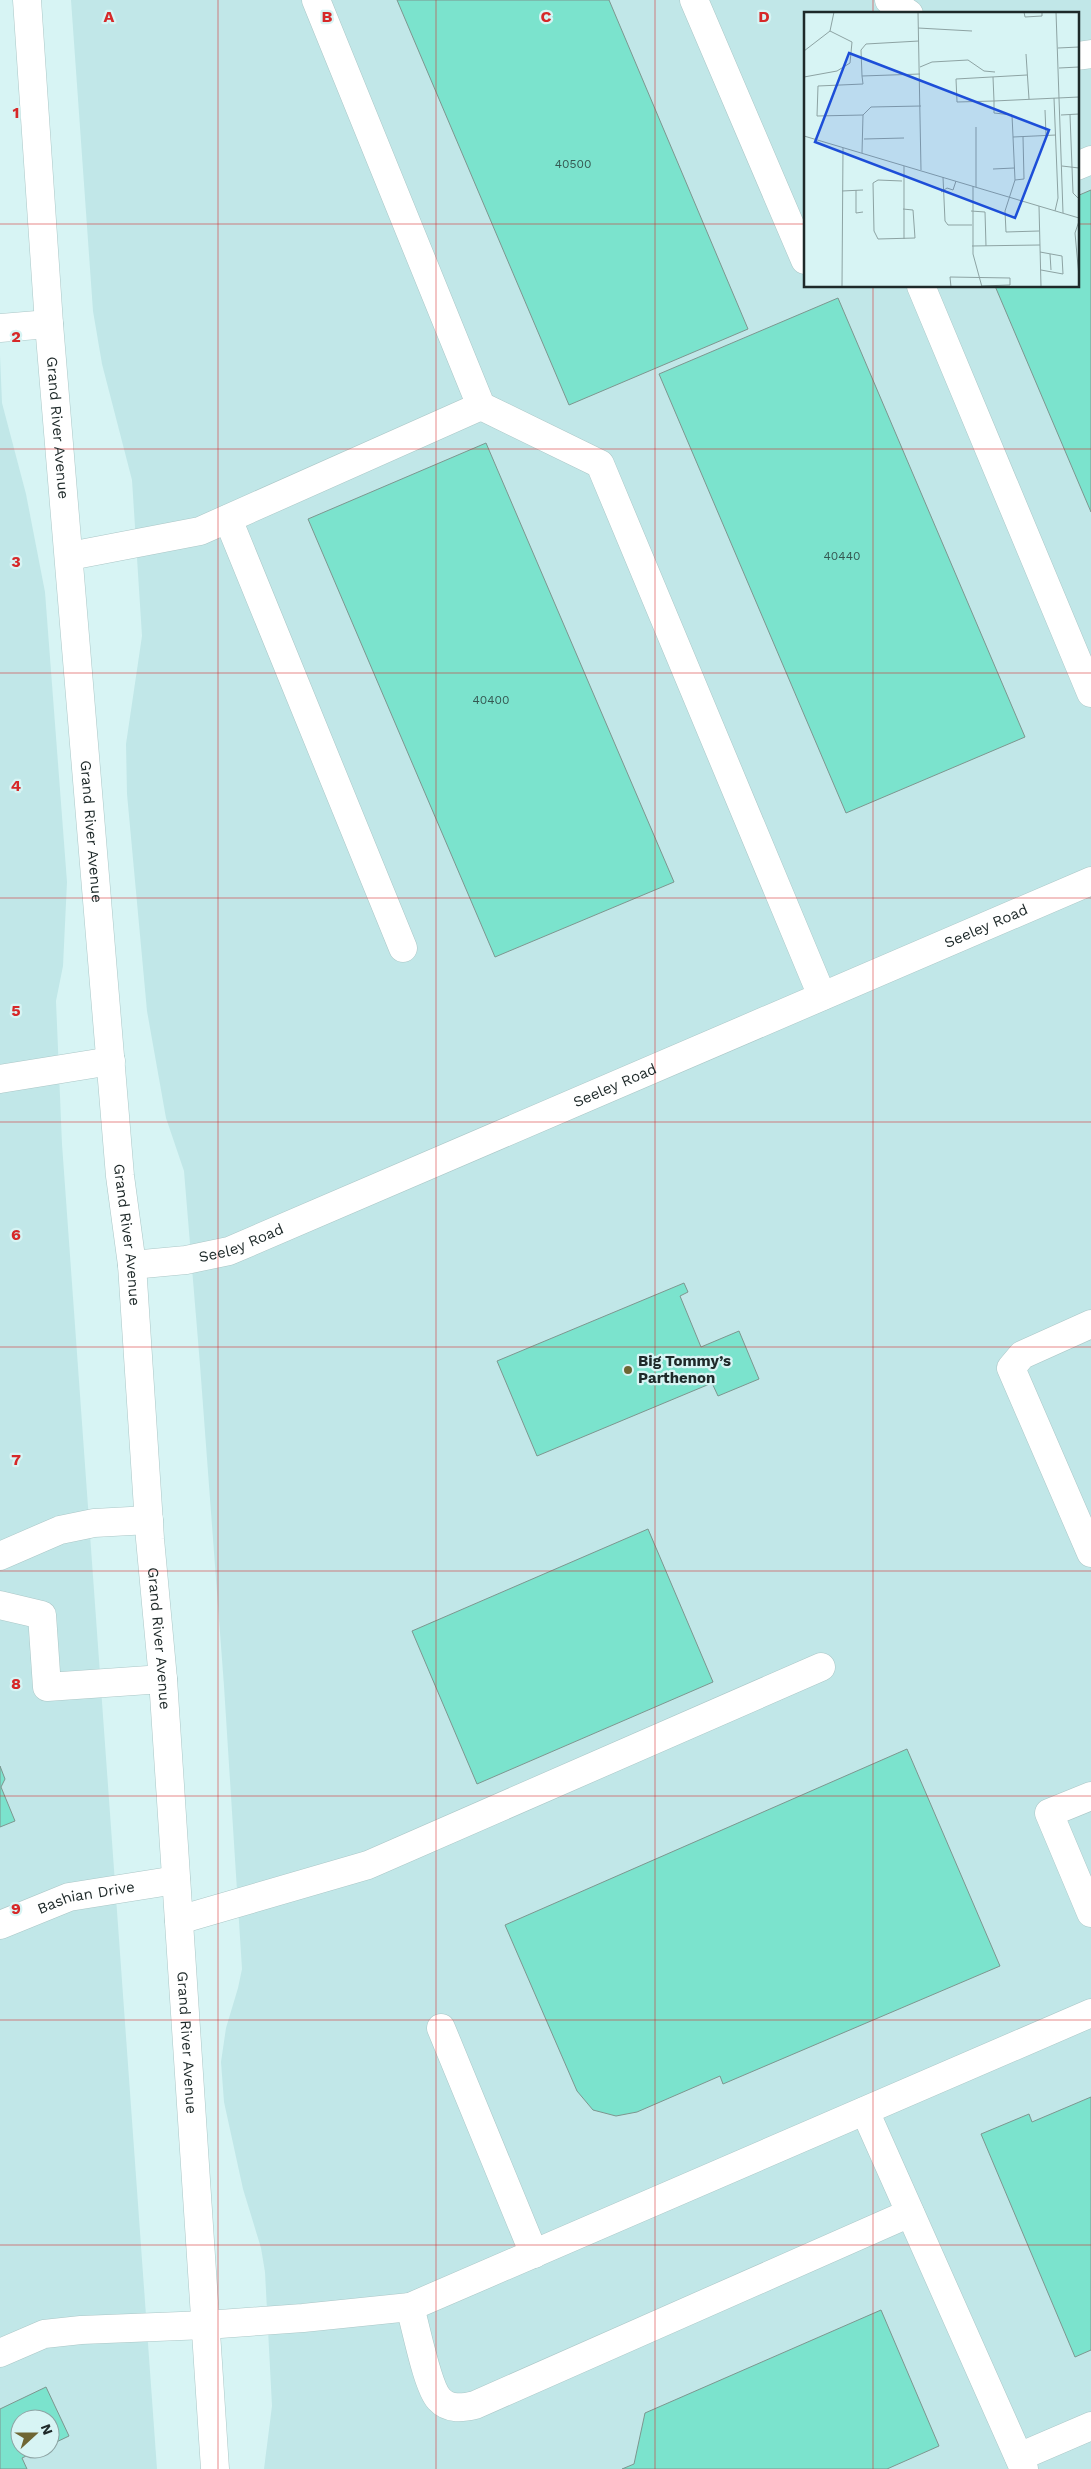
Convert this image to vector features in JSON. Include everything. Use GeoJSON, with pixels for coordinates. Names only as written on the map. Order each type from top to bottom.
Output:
{"type":"FeatureCollection","features":[{"type":"Feature","properties":{"kind":"main road","name":"Grand River Avenue"},"geometry":{"type":"LineString","coordinates":[[27,0],[49,324],[70,556],[120,1176],[132,1265],[149,1520],[163,1679],[215,2469]]}},
{"type":"Feature","properties":{"kind":"main road"},"geometry":{"type":"LineString","coordinates":[[316,0],[481,406],[600,464],[822,996]]}},
{"type":"Feature","properties":{"kind":"main road"},"geometry":{"type":"LineString","coordinates":[[694,0],[804,258]]}},
{"type":"Feature","properties":{"kind":"main road"},"geometry":{"type":"LineString","coordinates":[[889,0],[907,12]]}},
{"type":"Feature","properties":{"kind":"main road"},"geometry":{"type":"LineString","coordinates":[[1078,56],[1091,54]]}},
{"type":"Feature","properties":{"kind":"main road"},"geometry":{"type":"LineString","coordinates":[[1078,166],[1091,160]]}},
{"type":"Feature","properties":{"kind":"main road"},"geometry":{"type":"LineString","coordinates":[[921,288],[1091,693]]}},
{"type":"Feature","properties":{"kind":"main road"},"geometry":{"type":"LineString","coordinates":[[0,328],[49,324]]}},
{"type":"Feature","properties":{"kind":"main road"},"geometry":{"type":"LineString","coordinates":[[70,556],[200,531],[481,406]]}},
{"type":"Feature","properties":{"kind":"main road"},"geometry":{"type":"LineString","coordinates":[[228,519],[403,948]]}},
{"type":"Feature","properties":{"kind":"main road","name":"Seeley Road"},"geometry":{"type":"LineString","coordinates":[[132,1265],[186,1260],[229,1251],[1091,881]]}},
{"type":"Feature","properties":{"kind":"main road"},"geometry":{"type":"LineString","coordinates":[[0,1079],[111,1061]]}},
{"type":"Feature","properties":{"kind":"main road"},"geometry":{"type":"LineString","coordinates":[[1091,1324],[1022,1355],[1011,1368],[1091,1553]]}},
{"type":"Feature","properties":{"kind":"main road"},"geometry":{"type":"LineString","coordinates":[[0,1556],[60,1530],[94,1523],[149,1520]]}},
{"type":"Feature","properties":{"kind":"main road"},"geometry":{"type":"LineString","coordinates":[[0,1604],[42,1615],[47,1687],[163,1679]]}},
{"type":"Feature","properties":{"kind":"main road"},"geometry":{"type":"LineString","coordinates":[[179,1920],[368,1865],[821,1668]]}},
{"type":"Feature","properties":{"kind":"main road"},"geometry":{"type":"LineString","coordinates":[[1091,1796],[1049,1813],[1091,1913]]}},
{"type":"Feature","properties":{"kind":"main road","name":"Bashian Drive"},"geometry":{"type":"LineString","coordinates":[[0,1925],[69,1897],[176,1880]]}},
{"type":"Feature","properties":{"kind":"main road"},"geometry":{"type":"LineString","coordinates":[[0,2353],[44,2334],[80,2330],[206,2325],[386,2311],[410,2307],[1091,2013]]}},
{"type":"Feature","properties":{"kind":"main road"},"geometry":{"type":"LineString","coordinates":[[440,2028],[534,2254]]}},
{"type":"Feature","properties":{"kind":"main road"},"geometry":{"type":"LineString","coordinates":[[865,2111],[1021,2463],[1091,2426]]}},
{"type":"Feature","properties":{"kind":"main road"},"geometry":{"type":"LineString","coordinates":[[410,2307],[432,2385],[439,2399],[451,2407],[463,2408],[475,2405],[910,2213]]}},
{"type":"Feature","properties":{"kind":"shaded area"},"geometry":{"type":"Polygon","coordinates":[[[71,0],[1091,0],[1091,2469],[264,2469],[272,2406],[265,2272],[261,2248],[243,2189],[224,2102],[221,2062],[226,2028],[242,1969],[224,1686],[200,1365],[184,1171],[166,1118],[147,1011],[127,794],[126,744],[142,636],[132,480],[102,364],[93,311],[71,0]]]}},
{"type":"Feature","properties":{"kind":"shaded area"},"geometry":{"type":"Polygon","coordinates":[[[0,355],[2,403],[26,494],[45,592],[67,882],[63,966],[56,1001],[62,1144],[157,2469],[0,2469],[0,355]]]}},
{"type":"Feature","properties":{"kind":"building"},"geometry":{"type":"Polygon","coordinates":[[[397,0],[609,0],[748,329],[569,405],[397,0]]]}},
{"type":"Feature","properties":{"kind":"building"},"geometry":{"type":"Polygon","coordinates":[[[1091,190],[1091,512],[996,288],[1078,288],[1078,196],[1091,190]]]}},
{"type":"Feature","properties":{"kind":"building"},"geometry":{"type":"Polygon","coordinates":[[[838,298],[1025,737],[846,813],[659,374],[838,298]]]}},
{"type":"Feature","properties":{"kind":"building"},"geometry":{"type":"Polygon","coordinates":[[[486,443],[674,882],[495,957],[308,519],[486,443]]]}},
{"type":"Feature","properties":{"kind":"building","name":"Big Tommy’s Parthenon"},"geometry":{"type":"Polygon","coordinates":[[[684,1283],[688,1292],[680,1296],[701,1347],[739,1331],[759,1379],[718,1396],[712,1383],[537,1456],[497,1361],[684,1283]]]}},
{"type":"Feature","properties":{"kind":"building"},"geometry":{"type":"Polygon","coordinates":[[[648,1529],[713,1682],[477,1784],[412,1631],[648,1529]]]}},
{"type":"Feature","properties":{"kind":"building"},"geometry":{"type":"Polygon","coordinates":[[[907,1749],[1000,1966],[723,2084],[720,2076],[637,2112],[616,2116],[593,2110],[577,2091],[505,1925],[907,1749]]]}},
{"type":"Feature","properties":{"kind":"building"},"geometry":{"type":"Polygon","coordinates":[[[0,1766],[5,1779],[1,1787],[15,1821],[0,1827],[0,1766]]]}},
{"type":"Feature","properties":{"kind":"building"},"geometry":{"type":"Polygon","coordinates":[[[1091,2097],[1091,2350],[1075,2357],[981,2134],[1029,2114],[1032,2122],[1091,2097]]]}},
{"type":"Feature","properties":{"kind":"building"},"geometry":{"type":"Polygon","coordinates":[[[881,2310],[939,2446],[887,2469],[622,2469],[634,2464],[645,2413],[881,2310]]]}},
{"type":"Feature","properties":{"kind":"building"},"geometry":{"type":"Polygon","coordinates":[[[46,2387],[56,2409],[10,2409],[10,2459],[22,2459],[27,2469],[0,2469],[0,2409],[46,2387]]]}},
{"type":"Feature","properties":{"kind":"building"},"geometry":{"type":"Polygon","coordinates":[[[60,2417],[69,2436],[60,2440],[60,2417]]]}},
{"type":"Feature","properties":{"kind":"place","name":"Big Tommy’s Parthenon"},"geometry":{"type":"Point","coordinates":[628,1370]}}]}
